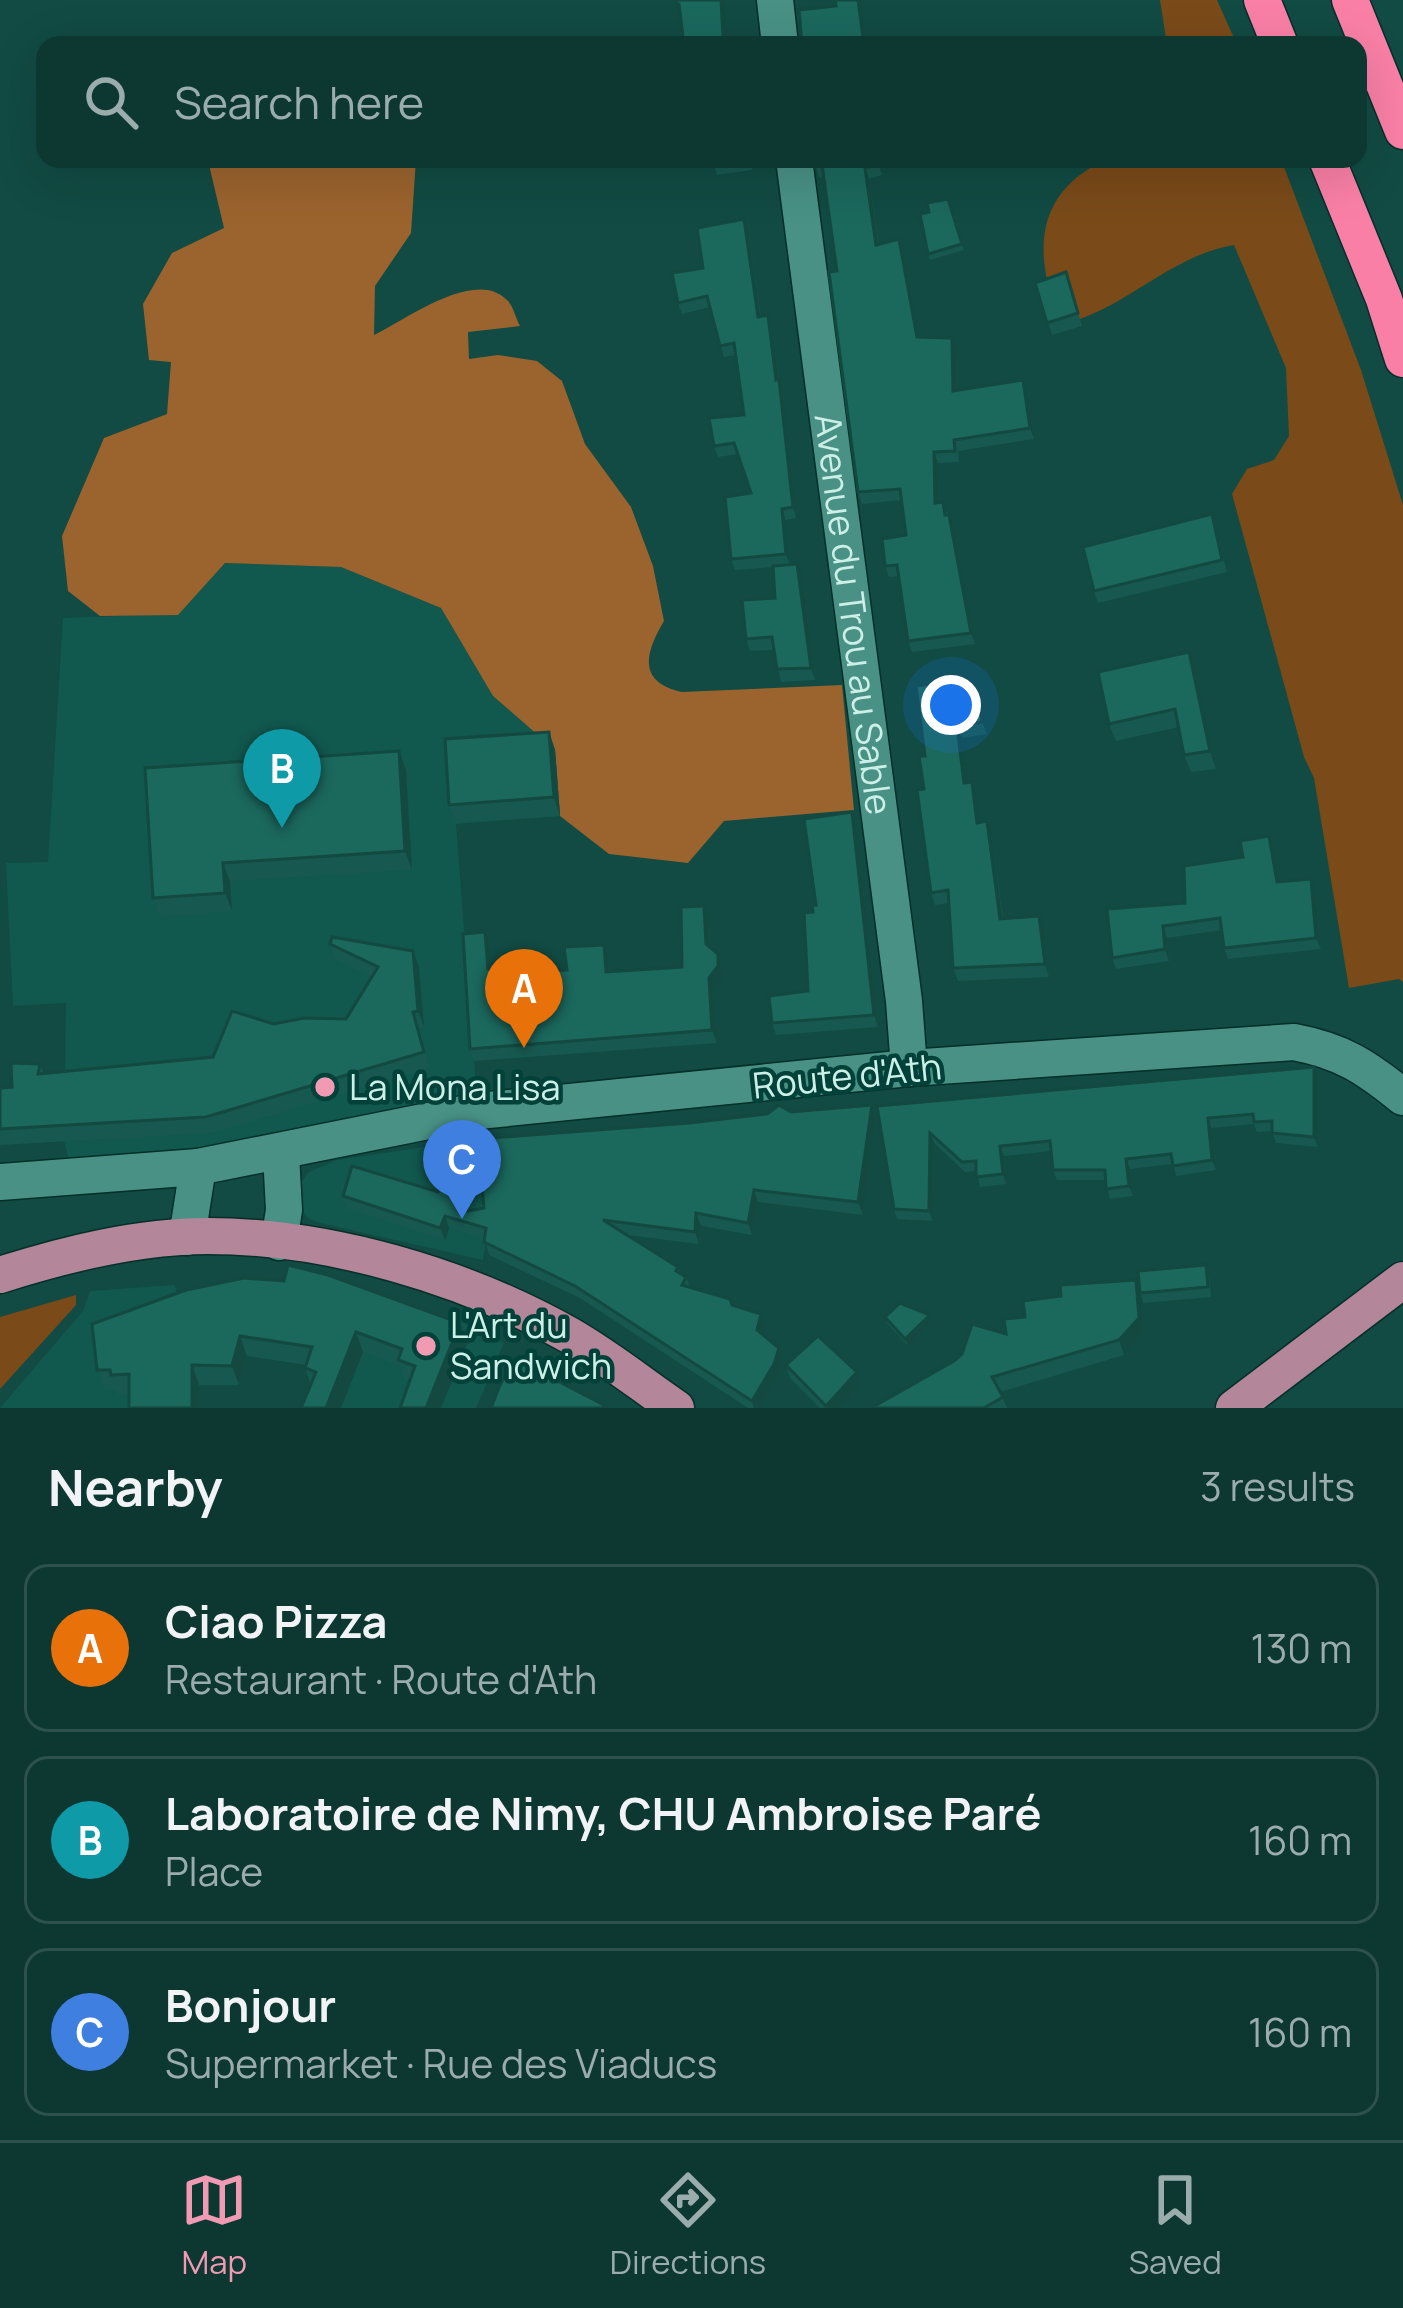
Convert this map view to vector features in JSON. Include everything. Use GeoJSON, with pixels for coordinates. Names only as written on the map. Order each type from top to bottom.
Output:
{"type":"FeatureCollection","features":[{"type":"Feature","properties":{"kind":"highway"},"geometry":{"type":"LineString","coordinates":[[1262,0],[1276,36]]}},
{"type":"Feature","properties":{"kind":"highway"},"geometry":{"type":"LineString","coordinates":[[1350,0],[1365,36]]}},
{"type":"Feature","properties":{"kind":"highway"},"geometry":{"type":"LineString","coordinates":[[1367,42],[1403,130]]}},
{"type":"Feature","properties":{"kind":"highway"},"geometry":{"type":"LineString","coordinates":[[1330,168],[1403,358]]}},
{"type":"Feature","properties":{"kind":"main road"},"geometry":{"type":"LineString","coordinates":[[0,1275],[81,1252],[188,1237],[279,1242],[383,1262],[481,1294],[570,1336],[676,1408]]}},
{"type":"Feature","properties":{"kind":"main road"},"geometry":{"type":"LineString","coordinates":[[1234,1408],[1403,1280]]}},
{"type":"Feature","properties":{"kind":"street"},"geometry":{"type":"LineString","coordinates":[[775,0],[779,36]]}},
{"type":"Feature","properties":{"kind":"street","name":"Avenue du Trou au Sable"},"geometry":{"type":"LineString","coordinates":[[795,168],[909,1068]]}},
{"type":"Feature","properties":{"kind":"street","name":"Route d'Ath"},"geometry":{"type":"LineString","coordinates":[[0,1182],[198,1167],[478,1112],[909,1068],[1294,1042],[1332,1049],[1403,1097]]}},
{"type":"Feature","properties":{"kind":"street"},"geometry":{"type":"LineString","coordinates":[[279,1242],[284,1210],[281,1154]]}},
{"type":"Feature","properties":{"kind":"street"},"geometry":{"type":"LineString","coordinates":[[188,1237],[198,1167]]}},
{"type":"Feature","properties":{"kind":"shaded area"},"geometry":{"type":"Polygon","coordinates":[[[1160,0],[1217,0],[1233,36],[1166,36],[1160,0]]]}},
{"type":"Feature","properties":{"kind":"shaded area"},"geometry":{"type":"Polygon","coordinates":[[[415,168],[411,233],[375,286],[374,335],[459,293],[493,291],[507,300],[520,326],[468,332],[469,359],[498,355],[537,361],[562,381],[585,444],[631,507],[653,566],[664,621],[649,655],[652,674],[682,692],[842,685],[854,810],[724,821],[688,863],[609,854],[560,816],[555,750],[493,696],[441,608],[341,567],[225,563],[178,615],[100,616],[68,591],[62,536],[104,438],[167,414],[171,362],[149,360],[143,304],[172,253],[224,228],[210,169],[415,168]]]}},
{"type":"Feature","properties":{"kind":"shaded area"},"geometry":{"type":"Polygon","coordinates":[[[1284,168],[1361,370],[1403,505],[1403,982],[1349,988],[1314,778],[1304,757],[1232,494],[1247,469],[1274,460],[1289,436],[1286,368],[1234,245],[1193,258],[1080,319],[1055,307],[1044,261],[1048,220],[1055,202],[1085,171],[1284,168]]]}},
{"type":"Feature","properties":{"kind":"shaded area"},"geometry":{"type":"Polygon","coordinates":[[[225,563],[341,567],[441,608],[493,696],[555,750],[560,816],[456,824],[478,1111],[73,1176],[64,1141],[66,1003],[13,1006],[6,863],[48,862],[63,618],[178,614],[225,563]]]}},
{"type":"Feature","properties":{"kind":"shaded area"},"geometry":{"type":"Polygon","coordinates":[[[504,1135],[507,1172],[491,1210],[483,1260],[320,1223],[298,1206],[299,1185],[309,1172],[337,1160],[504,1135]]]}},
{"type":"Feature","properties":{"kind":"shaded area"},"geometry":{"type":"Polygon","coordinates":[[[175,1285],[181,1314],[183,1408],[0,1408],[83,1311],[90,1291],[175,1285]]]}},
{"type":"Feature","properties":{"kind":"shaded area"},"geometry":{"type":"Polygon","coordinates":[[[364,1292],[454,1318],[504,1343],[476,1408],[317,1408],[364,1292]]]}},
{"type":"Feature","properties":{"kind":"shaded area"},"geometry":{"type":"Polygon","coordinates":[[[76,1295],[76,1305],[0,1389],[0,1317],[76,1295]]]}},
{"type":"Feature","properties":{"kind":"building"},"geometry":{"type":"Polygon","coordinates":[[[673,0],[721,0],[723,36],[683,36],[679,4],[673,0]]]}},
{"type":"Feature","properties":{"kind":"building"},"geometry":{"type":"Polygon","coordinates":[[[835,0],[858,0],[863,36],[801,36],[799,10],[836,6],[835,0]]]}},
{"type":"Feature","properties":{"kind":"building"},"geometry":{"type":"Polygon","coordinates":[[[822,168],[865,168],[876,245],[899,239],[917,337],[952,338],[953,391],[1023,380],[1030,428],[954,440],[955,451],[934,452],[935,503],[943,502],[945,515],[949,515],[971,633],[908,641],[897,565],[885,566],[882,539],[906,535],[900,489],[858,492],[829,272],[837,271],[822,168]]]}},
{"type":"Feature","properties":{"kind":"building"},"geometry":{"type":"Polygon","coordinates":[[[948,199],[962,244],[928,254],[920,214],[929,212],[927,203],[948,199]]]}},
{"type":"Feature","properties":{"kind":"building"},"geometry":{"type":"Polygon","coordinates":[[[744,219],[758,317],[768,315],[779,379],[793,507],[782,509],[786,554],[731,559],[725,497],[751,493],[734,443],[714,446],[709,418],[744,415],[734,343],[720,346],[707,296],[678,303],[672,273],[703,268],[697,228],[744,219]]]}},
{"type":"Feature","properties":{"kind":"building"},"geometry":{"type":"Polygon","coordinates":[[[1066,272],[1078,313],[1047,323],[1035,283],[1066,272]]]}},
{"type":"Feature","properties":{"kind":"building"},"geometry":{"type":"Polygon","coordinates":[[[1212,514],[1222,560],[1094,591],[1083,547],[1212,514]]]}},
{"type":"Feature","properties":{"kind":"building"},"geometry":{"type":"Polygon","coordinates":[[[797,564],[811,668],[777,669],[772,637],[746,639],[742,600],[775,598],[773,566],[797,564]]]}},
{"type":"Feature","properties":{"kind":"building"},"geometry":{"type":"Polygon","coordinates":[[[1189,652],[1210,751],[1184,755],[1175,709],[1109,724],[1098,672],[1189,652]]]}},
{"type":"Feature","properties":{"kind":"building"},"geometry":{"type":"Polygon","coordinates":[[[956,680],[958,694],[978,691],[982,722],[957,726],[964,783],[972,782],[977,823],[987,821],[1000,919],[1039,916],[1045,964],[953,968],[948,890],[931,893],[917,790],[924,789],[919,756],[925,756],[916,686],[956,680]]]}},
{"type":"Feature","properties":{"kind":"building"},"geometry":{"type":"Polygon","coordinates":[[[549,732],[554,797],[449,805],[445,739],[549,732]]]}},
{"type":"Feature","properties":{"kind":"building"},"geometry":{"type":"Polygon","coordinates":[[[399,751],[405,851],[223,863],[225,893],[153,898],[145,768],[399,751]]]}},
{"type":"Feature","properties":{"kind":"building"},"geometry":{"type":"Polygon","coordinates":[[[852,812],[874,1015],[772,1023],[769,996],[808,991],[804,913],[813,912],[812,905],[816,905],[804,819],[852,812]]]}},
{"type":"Feature","properties":{"kind":"building"},"geometry":{"type":"Polygon","coordinates":[[[1269,836],[1277,882],[1311,879],[1316,938],[1224,948],[1220,918],[1163,926],[1165,949],[1112,958],[1107,909],[1185,903],[1184,866],[1243,857],[1240,841],[1269,836]]]}},
{"type":"Feature","properties":{"kind":"building"},"geometry":{"type":"Polygon","coordinates":[[[704,906],[706,944],[718,954],[718,966],[709,978],[712,1030],[470,1049],[463,934],[485,932],[488,969],[520,974],[567,970],[564,947],[604,945],[606,972],[682,967],[681,907],[704,906]]]}},
{"type":"Feature","properties":{"kind":"building"},"geometry":{"type":"Polygon","coordinates":[[[332,937],[413,951],[418,1011],[413,1012],[424,1052],[206,1117],[0,1129],[0,1088],[12,1087],[11,1063],[40,1064],[38,1074],[213,1057],[232,1011],[274,1024],[304,1018],[346,1019],[378,967],[330,944],[332,937]]]}},
{"type":"Feature","properties":{"kind":"building"},"geometry":{"type":"Polygon","coordinates":[[[1314,1067],[1314,1137],[1272,1133],[1272,1121],[1254,1122],[1253,1114],[1208,1118],[1212,1160],[1173,1166],[1171,1154],[1126,1159],[1129,1186],[1106,1189],[1105,1170],[1053,1170],[1050,1141],[1000,1146],[1003,1174],[976,1177],[976,1161],[962,1162],[930,1133],[929,1211],[894,1209],[877,1106],[1314,1067]]]}},
{"type":"Feature","properties":{"kind":"building"},"geometry":{"type":"Polygon","coordinates":[[[779,1105],[791,1112],[872,1105],[858,1202],[754,1190],[748,1223],[696,1213],[695,1232],[603,1220],[678,1267],[676,1271],[686,1277],[682,1285],[761,1314],[757,1330],[779,1348],[752,1401],[575,1286],[484,1242],[486,1228],[445,1216],[440,1228],[343,1196],[352,1166],[438,1192],[451,1151],[468,1211],[484,1208],[478,1142],[767,1114],[779,1105]]]}},
{"type":"Feature","properties":{"kind":"building"},"geometry":{"type":"Polygon","coordinates":[[[288,1265],[460,1323],[426,1408],[400,1408],[415,1366],[398,1360],[402,1349],[356,1332],[326,1408],[301,1408],[316,1372],[305,1368],[312,1347],[240,1336],[232,1366],[192,1365],[192,1408],[129,1408],[129,1374],[97,1370],[92,1324],[186,1290],[244,1278],[284,1281],[288,1265]]]}},
{"type":"Feature","properties":{"kind":"building"},"geometry":{"type":"Polygon","coordinates":[[[1206,1265],[1208,1287],[1140,1293],[1138,1271],[1206,1265]]]}},
{"type":"Feature","properties":{"kind":"building"},"geometry":{"type":"Polygon","coordinates":[[[1136,1280],[1139,1318],[1119,1340],[992,1377],[1003,1397],[984,1408],[871,1408],[954,1361],[962,1354],[972,1324],[1006,1334],[1004,1319],[1025,1317],[1023,1301],[1061,1296],[1060,1285],[1136,1280]]]}},
{"type":"Feature","properties":{"kind":"building"},"geometry":{"type":"Polygon","coordinates":[[[900,1303],[930,1315],[905,1339],[885,1317],[900,1303]]]}},
{"type":"Feature","properties":{"kind":"building"},"geometry":{"type":"Polygon","coordinates":[[[818,1336],[857,1372],[826,1406],[786,1365],[818,1336]]]}},
{"type":"Feature","properties":{"kind":"building"},"geometry":{"type":"Polygon","coordinates":[[[515,1359],[600,1403],[607,1408],[491,1408],[515,1359]]]}},
{"type":"Feature","properties":{"kind":"place","name":"Laboratoire de Nimy, CHU Ambroise Paré"},"geometry":{"type":"Point","coordinates":[282,828]}},
{"type":"Feature","properties":{"kind":"place","name":"Ciao Pizza"},"geometry":{"type":"Point","coordinates":[524,1048]}},
{"type":"Feature","properties":{"kind":"place","name":"La Mona Lisa"},"geometry":{"type":"Point","coordinates":[325,1087]}},
{"type":"Feature","properties":{"kind":"place","name":"Bonjour"},"geometry":{"type":"Point","coordinates":[462,1219]}},
{"type":"Feature","properties":{"kind":"place","name":"L'Art du Sandwich"},"geometry":{"type":"Point","coordinates":[426,1346]}}]}
